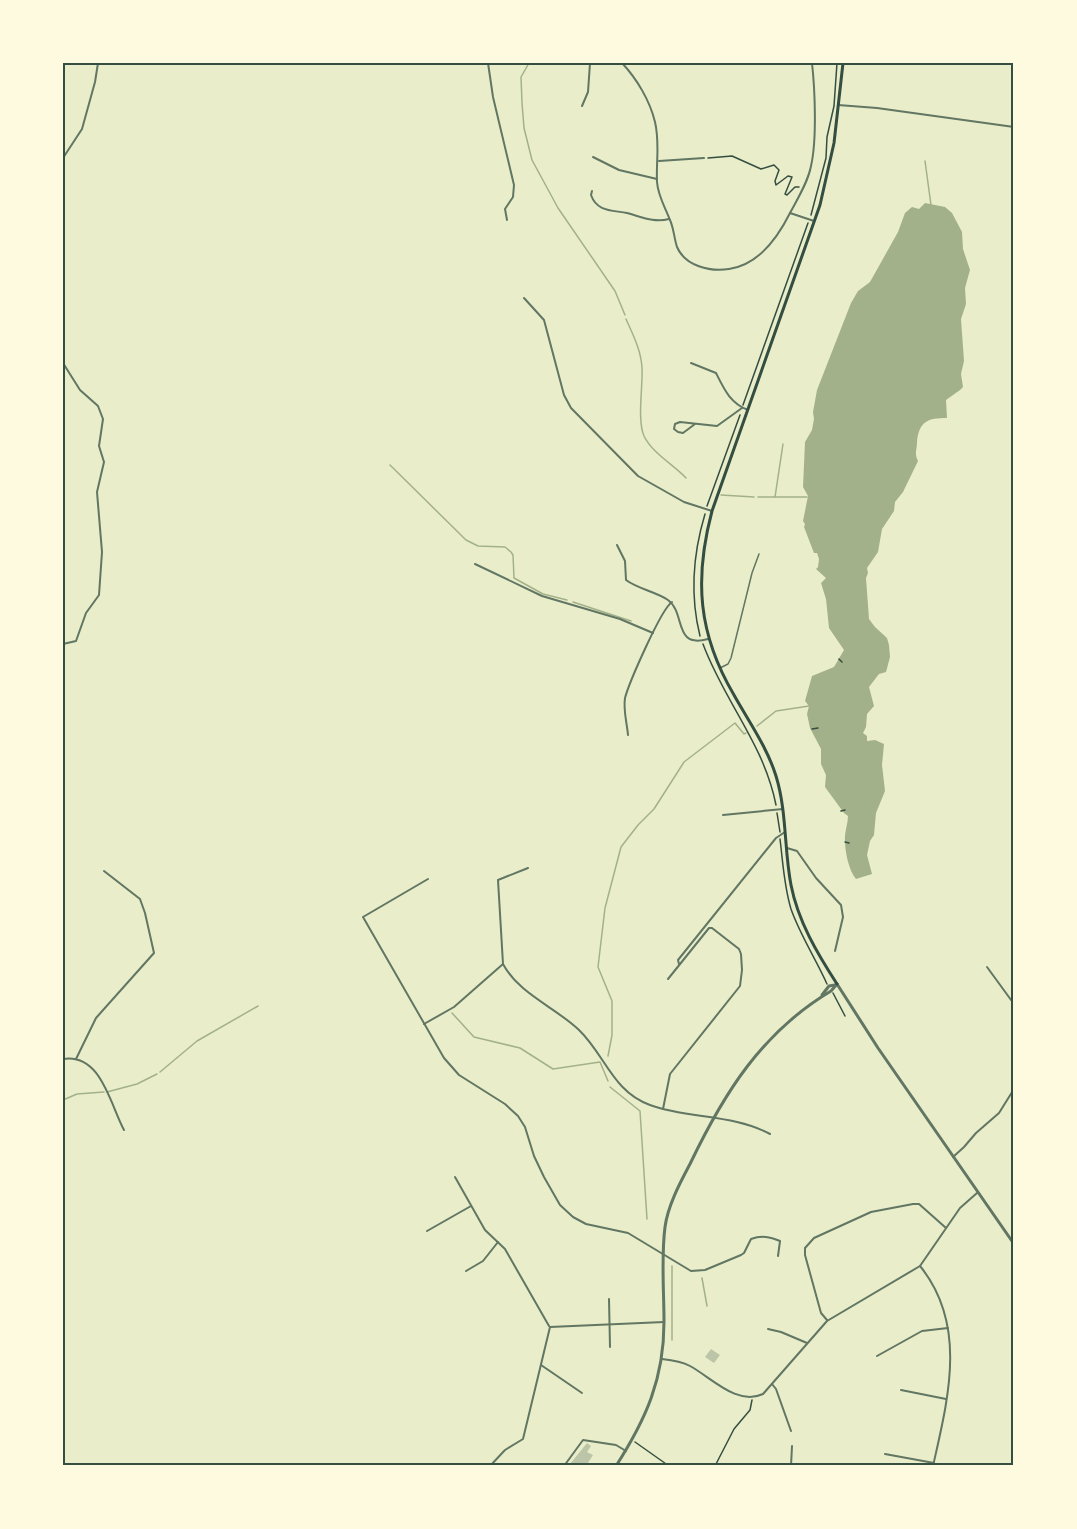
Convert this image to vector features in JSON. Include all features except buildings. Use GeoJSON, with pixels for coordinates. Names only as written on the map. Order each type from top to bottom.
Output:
{"type":"FeatureCollection","features":[{"type":"Feature","properties":{"kind":"main road"},"geometry":{"type":"LineString","coordinates":[[837,984],[818,954],[800,917],[791,886],[778,781],[769,757],[720,669],[708,639],[701,601],[701,568],[712,511],[815,221],[831,162],[843,63]]}},
{"type":"Feature","properties":{"kind":"street"},"geometry":{"type":"LineString","coordinates":[[63,158],[82,129],[98,63]]}},
{"type":"Feature","properties":{"kind":"street"},"geometry":{"type":"LineString","coordinates":[[488,63],[493,97],[514,185],[513,197],[505,209],[507,220]]}},
{"type":"Feature","properties":{"kind":"street"},"geometry":{"type":"LineString","coordinates":[[582,105],[588,92],[590,63]]}},
{"type":"Feature","properties":{"kind":"street"},"geometry":{"type":"LineString","coordinates":[[622,63],[652,111],[658,137],[657,179],[660,199],[676,244],[682,255],[703,267],[722,270],[742,266],[756,258],[781,229],[808,176],[813,155],[812,63]]}},
{"type":"Feature","properties":{"kind":"street"},"geometry":{"type":"LineString","coordinates":[[838,105],[1014,126]]}},
{"type":"Feature","properties":{"kind":"street"},"geometry":{"type":"LineString","coordinates":[[593,157],[619,171],[657,179]]}},
{"type":"Feature","properties":{"kind":"street"},"geometry":{"type":"LineString","coordinates":[[659,161],[704,158]]}},
{"type":"Feature","properties":{"kind":"street"},"geometry":{"type":"LineString","coordinates":[[592,192],[595,203],[606,210],[649,220],[669,219]]}},
{"type":"Feature","properties":{"kind":"street"},"geometry":{"type":"LineString","coordinates":[[790,213],[815,221]]}},
{"type":"Feature","properties":{"kind":"street"},"geometry":{"type":"LineString","coordinates":[[524,298],[544,320],[564,395],[571,408],[638,476],[684,502],[712,511]]}},
{"type":"Feature","properties":{"kind":"street"},"geometry":{"type":"LineString","coordinates":[[63,363],[80,390],[98,406],[103,419],[99,446],[105,462],[97,492],[102,552],[99,595],[86,613],[76,641],[63,644]]}},
{"type":"Feature","properties":{"kind":"street"},"geometry":{"type":"LineString","coordinates":[[691,363],[716,373],[723,390],[742,408],[748,410]]}},
{"type":"Feature","properties":{"kind":"street"},"geometry":{"type":"LineString","coordinates":[[694,424],[683,433],[674,429],[675,424],[680,422],[717,426],[742,408]]}},
{"type":"Feature","properties":{"kind":"street"},"geometry":{"type":"LineString","coordinates":[[617,545],[625,561],[626,580],[672,602],[685,634],[695,641],[708,639]]}},
{"type":"Feature","properties":{"kind":"street"},"geometry":{"type":"LineString","coordinates":[[475,564],[542,596],[620,619],[653,633]]}},
{"type":"Feature","properties":{"kind":"street"},"geometry":{"type":"LineString","coordinates":[[628,735],[625,700],[653,633],[665,608],[672,602]]}},
{"type":"Feature","properties":{"kind":"street"},"geometry":{"type":"LineString","coordinates":[[723,815],[783,809]]}},
{"type":"Feature","properties":{"kind":"street"},"geometry":{"type":"LineString","coordinates":[[679,964],[679,958],[780,835],[785,832]]}},
{"type":"Feature","properties":{"kind":"street"},"geometry":{"type":"LineString","coordinates":[[787,848],[797,851],[816,878],[842,905],[843,916],[836,951]]}},
{"type":"Feature","properties":{"kind":"street"},"geometry":{"type":"LineString","coordinates":[[528,868],[498,880],[503,964],[520,986],[583,1034],[623,1089],[642,1102],[663,1109],[713,1117],[770,1134]]}},
{"type":"Feature","properties":{"kind":"street"},"geometry":{"type":"LineString","coordinates":[[75,1059],[96,1018],[154,953],[146,913],[140,899],[104,871]]}},
{"type":"Feature","properties":{"kind":"street"},"geometry":{"type":"LineString","coordinates":[[428,879],[363,917],[444,1058],[459,1075],[505,1104],[518,1116],[525,1127],[538,1164],[566,1212],[586,1224],[628,1233],[682,1266],[697,1272],[741,1255],[751,1239],[760,1236],[780,1241],[778,1256]]}},
{"type":"Feature","properties":{"kind":"street"},"geometry":{"type":"LineString","coordinates":[[663,1109],[670,1074],[739,987],[741,952],[712,928],[707,930],[668,979]]}},
{"type":"Feature","properties":{"kind":"street"},"geometry":{"type":"LineString","coordinates":[[424,1024],[454,1007],[503,964]]}},
{"type":"Feature","properties":{"kind":"street"},"geometry":{"type":"LineString","coordinates":[[987,967],[1014,1004]]}},
{"type":"Feature","properties":{"kind":"street"},"geometry":{"type":"LineString","coordinates":[[616,1466],[651,1404],[662,1359],[663,1255],[666,1223],[670,1209],[713,1117],[736,1079],[757,1052],[779,1031],[837,984],[878,1048],[1014,1244]]}},
{"type":"Feature","properties":{"kind":"street"},"geometry":{"type":"LineString","coordinates":[[63,1059],[75,1059],[87,1064],[99,1077],[124,1130]]}},
{"type":"Feature","properties":{"kind":"street"},"geometry":{"type":"LineString","coordinates":[[953,1157],[999,1113],[1014,1089]]}},
{"type":"Feature","properties":{"kind":"street"},"geometry":{"type":"LineString","coordinates":[[455,1177],[485,1230],[505,1249],[550,1327],[523,1439],[499,1456],[490,1466]]}},
{"type":"Feature","properties":{"kind":"street"},"geometry":{"type":"LineString","coordinates":[[662,1359],[688,1365],[741,1397],[763,1394],[827,1321],[920,1266],[960,1208],[977,1192]]}},
{"type":"Feature","properties":{"kind":"street"},"geometry":{"type":"LineString","coordinates":[[827,1321],[821,1313],[805,1255],[808,1242],[871,1212],[913,1204],[919,1204],[946,1228]]}},
{"type":"Feature","properties":{"kind":"street"},"geometry":{"type":"LineString","coordinates":[[427,1231],[471,1206]]}},
{"type":"Feature","properties":{"kind":"street"},"geometry":{"type":"LineString","coordinates":[[466,1271],[483,1261],[498,1242]]}},
{"type":"Feature","properties":{"kind":"street"},"geometry":{"type":"LineString","coordinates":[[885,1454],[933,1464],[952,1367],[948,1328],[943,1307],[920,1266]]}},
{"type":"Feature","properties":{"kind":"street"},"geometry":{"type":"LineString","coordinates":[[609,1299],[610,1347]]}},
{"type":"Feature","properties":{"kind":"street"},"geometry":{"type":"LineString","coordinates":[[550,1327],[664,1322]]}},
{"type":"Feature","properties":{"kind":"street"},"geometry":{"type":"LineString","coordinates":[[877,1356],[922,1331],[948,1328]]}},
{"type":"Feature","properties":{"kind":"street"},"geometry":{"type":"LineString","coordinates":[[768,1329],[807,1343]]}},
{"type":"Feature","properties":{"kind":"street"},"geometry":{"type":"LineString","coordinates":[[541,1365],[582,1393]]}},
{"type":"Feature","properties":{"kind":"street"},"geometry":{"type":"LineString","coordinates":[[772,1384],[776,1389],[791,1431]]}},
{"type":"Feature","properties":{"kind":"street"},"geometry":{"type":"LineString","coordinates":[[901,1390],[946,1399]]}},
{"type":"Feature","properties":{"kind":"street"},"geometry":{"type":"LineString","coordinates":[[565,1464],[583,1440],[616,1445],[626,1450]]}},
{"type":"Feature","properties":{"kind":"street"},"geometry":{"type":"LineString","coordinates":[[791,1466],[792,1446]]}},
{"type":"Feature","properties":{"kind":"lane"},"geometry":{"type":"LineString","coordinates":[[720,669],[728,664],[731,658],[752,573],[759,554]]}},
{"type":"Feature","properties":{"kind":"path"},"geometry":{"type":"LineString","coordinates":[[837,63],[834,106],[827,137],[826,158],[810,219],[706,509],[697,547],[694,586],[696,617],[714,672],[764,761],[771,783],[791,911],[845,1016]]}},
{"type":"Feature","properties":{"kind":"path"},"geometry":{"type":"LineString","coordinates":[[704,158],[732,156],[761,170],[774,165],[779,170],[776,185],[788,176],[792,177],[784,193],[786,195],[795,187],[799,188]]}},
{"type":"Feature","properties":{"kind":"path"},"geometry":{"type":"LineString","coordinates":[[796,194],[802,182]]}},
{"type":"Feature","properties":{"kind":"path"},"geometry":{"type":"LineString","coordinates":[[839,659],[842,662]]}},
{"type":"Feature","properties":{"kind":"path"},"geometry":{"type":"LineString","coordinates":[[812,729],[818,728]]}},
{"type":"Feature","properties":{"kind":"path"},"geometry":{"type":"LineString","coordinates":[[845,842],[849,843]]}},
{"type":"Feature","properties":{"kind":"path"},"geometry":{"type":"LineString","coordinates":[[715,1466],[734,1429],[750,1410],[752,1396]]}},
{"type":"Feature","properties":{"kind":"path"},"geometry":{"type":"LineString","coordinates":[[632,1440],[669,1466]]}},
{"type":"Feature","properties":{"kind":"shaded area"},"geometry":{"type":"Polygon","coordinates":[[[925,203],[945,207],[952,213],[962,232],[963,249],[970,270],[965,288],[966,304],[961,319],[963,387],[946,400],[947,418],[930,420],[922,425],[916,452],[918,461],[903,492],[895,502],[894,511],[882,529],[878,552],[867,568],[869,619],[887,638],[890,657],[886,672],[879,674],[869,687],[874,706],[867,714],[863,733],[867,736],[867,741],[875,740],[884,744],[882,765],[885,791],[876,813],[874,835],[867,855],[872,874],[856,879],[849,866],[846,850],[848,816],[825,787],[826,775],[821,764],[821,749],[810,728],[807,714],[809,706],[805,701],[812,676],[834,667],[844,650],[829,628],[826,599],[821,583],[826,578],[816,569],[819,559],[817,553],[814,553],[804,527],[808,496],[803,487],[805,442],[812,430],[817,390],[851,303],[858,291],[870,282],[898,232],[905,213],[912,207],[919,209],[925,203]]]}},
{"type":"Feature","properties":{"kind":"waterway"},"geometry":{"type":"LineString","coordinates":[[529,63],[521,77],[524,128],[532,160],[558,208],[615,291],[625,315]]}},
{"type":"Feature","properties":{"kind":"waterway"},"geometry":{"type":"LineString","coordinates":[[925,161],[931,205]]}},
{"type":"Feature","properties":{"kind":"waterway"},"geometry":{"type":"LineString","coordinates":[[626,319],[641,361],[641,421],[644,436],[658,453],[686,478]]}},
{"type":"Feature","properties":{"kind":"waterway"},"geometry":{"type":"LineString","coordinates":[[775,497],[783,444]]}},
{"type":"Feature","properties":{"kind":"waterway"},"geometry":{"type":"LineString","coordinates":[[390,465],[466,540],[478,546],[505,547],[511,552],[514,578],[543,594],[567,600]]}},
{"type":"Feature","properties":{"kind":"waterway"},"geometry":{"type":"LineString","coordinates":[[721,495],[754,497]]}},
{"type":"Feature","properties":{"kind":"waterway"},"geometry":{"type":"LineString","coordinates":[[758,497],[807,497]]}},
{"type":"Feature","properties":{"kind":"waterway"},"geometry":{"type":"LineString","coordinates":[[573,602],[631,621]]}},
{"type":"Feature","properties":{"kind":"waterway"},"geometry":{"type":"LineString","coordinates":[[757,726],[776,711],[809,706]]}},
{"type":"Feature","properties":{"kind":"waterway"},"geometry":{"type":"LineString","coordinates":[[608,1056],[612,1035],[612,1001],[598,967],[605,908],[621,847],[654,809],[684,762],[735,723],[744,734],[746,733]]}},
{"type":"Feature","properties":{"kind":"waterway"},"geometry":{"type":"LineString","coordinates":[[160,1072],[197,1041],[258,1006]]}},
{"type":"Feature","properties":{"kind":"waterway"},"geometry":{"type":"LineString","coordinates":[[452,1013],[474,1037],[520,1048],[553,1069],[600,1062],[608,1081]]}},
{"type":"Feature","properties":{"kind":"waterway"},"geometry":{"type":"LineString","coordinates":[[107,1092],[137,1084],[157,1074]]}},
{"type":"Feature","properties":{"kind":"waterway"},"geometry":{"type":"LineString","coordinates":[[610,1087],[640,1111],[647,1219]]}},
{"type":"Feature","properties":{"kind":"waterway"},"geometry":{"type":"LineString","coordinates":[[63,1100],[77,1094],[104,1092]]}},
{"type":"Feature","properties":{"kind":"waterway"},"geometry":{"type":"LineString","coordinates":[[672,1266],[672,1340]]}},
{"type":"Feature","properties":{"kind":"waterway"},"geometry":{"type":"LineString","coordinates":[[702,1278],[707,1306]]}}]}
